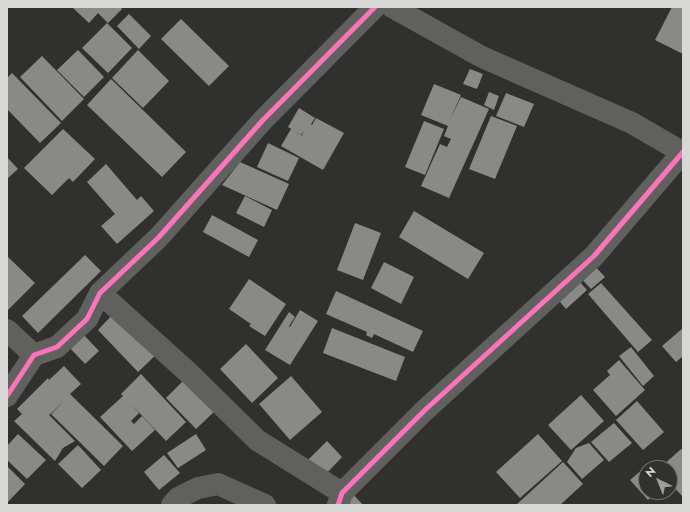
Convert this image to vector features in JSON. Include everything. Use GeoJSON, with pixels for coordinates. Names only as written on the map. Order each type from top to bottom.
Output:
{"type":"FeatureCollection","features":[{"type":"Feature","properties":{"kind":"street"},"geometry":{"type":"LineString","coordinates":[[7,396],[34,355],[57,347],[87,319],[100,293],[159,237],[263,120],[375,7]]}},
{"type":"Feature","properties":{"kind":"street"},"geometry":{"type":"LineString","coordinates":[[100,293],[192,375],[257,440],[340,499],[425,410],[594,256],[682,152],[632,122],[482,57],[392,7]]}},
{"type":"Feature","properties":{"kind":"street"},"geometry":{"type":"LineString","coordinates":[[7,330],[34,355]]}},
{"type":"Feature","properties":{"kind":"street"},"geometry":{"type":"LineString","coordinates":[[172,505],[178,498],[198,488],[218,484],[265,505]]}},
{"type":"Feature","properties":{"kind":"building"},"geometry":{"type":"Polygon","coordinates":[[[72,7],[120,7],[122,9],[108,23],[98,13],[89,23],[72,7]]]}},
{"type":"Feature","properties":{"kind":"building"},"geometry":{"type":"Polygon","coordinates":[[[672,7],[683,7],[683,54],[655,40],[672,7]]]}},
{"type":"Feature","properties":{"kind":"building"},"geometry":{"type":"Polygon","coordinates":[[[129,14],[151,36],[139,49],[117,26],[129,14]]]}},
{"type":"Feature","properties":{"kind":"building"},"geometry":{"type":"Polygon","coordinates":[[[181,19],[229,66],[209,86],[161,39],[181,19]]]}},
{"type":"Feature","properties":{"kind":"building"},"geometry":{"type":"Polygon","coordinates":[[[107,23],[132,48],[108,73],[82,48],[107,23]]]}},
{"type":"Feature","properties":{"kind":"building"},"geometry":{"type":"Polygon","coordinates":[[[78,50],[104,77],[84,97],[57,70],[78,50]]]}},
{"type":"Feature","properties":{"kind":"building"},"geometry":{"type":"Polygon","coordinates":[[[138,50],[169,81],[143,108],[112,78],[138,50]]]}},
{"type":"Feature","properties":{"kind":"building"},"geometry":{"type":"Polygon","coordinates":[[[42,56],[84,99],[62,121],[20,77],[42,56]]]}},
{"type":"Feature","properties":{"kind":"building"},"geometry":{"type":"Polygon","coordinates":[[[470,69],[483,74],[477,89],[463,84],[470,69]]]}},
{"type":"Feature","properties":{"kind":"building"},"geometry":{"type":"Polygon","coordinates":[[[12,73],[61,123],[40,143],[7,109],[7,78],[12,73]]]}},
{"type":"Feature","properties":{"kind":"building"},"geometry":{"type":"Polygon","coordinates":[[[111,79],[186,152],[162,177],[87,105],[111,79]]]}},
{"type":"Feature","properties":{"kind":"building"},"geometry":{"type":"Polygon","coordinates":[[[434,84],[461,95],[449,122],[461,97],[489,109],[449,198],[421,186],[440,144],[447,147],[451,139],[444,136],[448,126],[421,115],[434,84]]]}},
{"type":"Feature","properties":{"kind":"building"},"geometry":{"type":"Polygon","coordinates":[[[489,92],[499,96],[494,110],[484,105],[489,92]]]}},
{"type":"Feature","properties":{"kind":"building"},"geometry":{"type":"Polygon","coordinates":[[[506,93],[534,104],[524,127],[496,116],[506,93]]]}},
{"type":"Feature","properties":{"kind":"building"},"geometry":{"type":"Polygon","coordinates":[[[299,108],[315,118],[311,124],[312,125],[316,118],[344,133],[323,170],[281,146],[291,129],[288,127],[299,108]]]}},
{"type":"Feature","properties":{"kind":"building"},"geometry":{"type":"Polygon","coordinates":[[[491,116],[517,126],[495,179],[469,169],[491,116]]]}},
{"type":"Feature","properties":{"kind":"building"},"geometry":{"type":"Polygon","coordinates":[[[424,121],[444,129],[425,175],[405,167],[424,121]]]}},
{"type":"Feature","properties":{"kind":"building"},"geometry":{"type":"Polygon","coordinates":[[[63,129],[95,159],[73,182],[69,178],[52,195],[24,168],[63,129]]]}},
{"type":"Feature","properties":{"kind":"building"},"geometry":{"type":"Polygon","coordinates":[[[268,143],[299,158],[288,181],[257,167],[268,143]]]}},
{"type":"Feature","properties":{"kind":"building"},"geometry":{"type":"Polygon","coordinates":[[[7,157],[18,169],[7,179],[7,157]]]}},
{"type":"Feature","properties":{"kind":"building"},"geometry":{"type":"Polygon","coordinates":[[[240,162],[289,184],[277,210],[222,185],[240,162]]]}},
{"type":"Feature","properties":{"kind":"building"},"geometry":{"type":"Polygon","coordinates":[[[106,164],[137,200],[141,196],[154,211],[117,244],[101,226],[115,214],[87,182],[106,164]]]}},
{"type":"Feature","properties":{"kind":"building"},"geometry":{"type":"Polygon","coordinates":[[[245,196],[272,210],[264,227],[236,213],[245,196]]]}},
{"type":"Feature","properties":{"kind":"building"},"geometry":{"type":"Polygon","coordinates":[[[414,211],[484,253],[468,279],[399,237],[414,211]]]}},
{"type":"Feature","properties":{"kind":"building"},"geometry":{"type":"Polygon","coordinates":[[[212,215],[258,240],[249,257],[203,232],[212,215]]]}},
{"type":"Feature","properties":{"kind":"building"},"geometry":{"type":"Polygon","coordinates":[[[355,223],[381,233],[363,280],[337,270],[355,223]]]}},
{"type":"Feature","properties":{"kind":"building"},"geometry":{"type":"Polygon","coordinates":[[[85,255],[101,271],[38,333],[22,316],[85,255]]]}},
{"type":"Feature","properties":{"kind":"building"},"geometry":{"type":"Polygon","coordinates":[[[7,256],[35,283],[7,311],[7,256]]]}},
{"type":"Feature","properties":{"kind":"building"},"geometry":{"type":"Polygon","coordinates":[[[384,262],[414,277],[401,304],[371,288],[384,262]]]}},
{"type":"Feature","properties":{"kind":"building"},"geometry":{"type":"Polygon","coordinates":[[[594,265],[605,277],[591,289],[580,277],[594,265]]]}},
{"type":"Feature","properties":{"kind":"building"},"geometry":{"type":"Polygon","coordinates":[[[576,278],[587,290],[566,309],[555,296],[576,278]]]}},
{"type":"Feature","properties":{"kind":"building"},"geometry":{"type":"Polygon","coordinates":[[[249,279],[286,304],[265,336],[249,326],[251,324],[229,309],[249,279]]]}},
{"type":"Feature","properties":{"kind":"building"},"geometry":{"type":"Polygon","coordinates":[[[601,283],[652,340],[638,352],[588,294],[601,283]]]}},
{"type":"Feature","properties":{"kind":"building"},"geometry":{"type":"Polygon","coordinates":[[[336,291],[423,331],[413,352],[374,334],[372,338],[366,335],[367,332],[326,314],[336,291]]]}},
{"type":"Feature","properties":{"kind":"building"},"geometry":{"type":"Polygon","coordinates":[[[300,310],[318,321],[290,365],[265,350],[289,312],[295,317],[289,326],[290,327],[300,310]]]}},
{"type":"Feature","properties":{"kind":"building"},"geometry":{"type":"Polygon","coordinates":[[[113,314],[159,352],[138,372],[98,330],[113,314]]]}},
{"type":"Feature","properties":{"kind":"building"},"geometry":{"type":"Polygon","coordinates":[[[332,328],[405,357],[396,381],[323,353],[332,328]]]}},
{"type":"Feature","properties":{"kind":"building"},"geometry":{"type":"Polygon","coordinates":[[[683,328],[683,356],[676,362],[662,346],[683,328]]]}},
{"type":"Feature","properties":{"kind":"building"},"geometry":{"type":"Polygon","coordinates":[[[82,333],[99,351],[85,364],[68,346],[82,333]]]}},
{"type":"Feature","properties":{"kind":"building"},"geometry":{"type":"Polygon","coordinates":[[[246,344],[278,378],[252,403],[220,369],[246,344]]]}},
{"type":"Feature","properties":{"kind":"building"},"geometry":{"type":"Polygon","coordinates":[[[631,347],[654,376],[643,386],[619,356],[631,347]]]}},
{"type":"Feature","properties":{"kind":"building"},"geometry":{"type":"Polygon","coordinates":[[[619,360],[645,390],[616,416],[593,390],[610,375],[607,371],[619,360]]]}},
{"type":"Feature","properties":{"kind":"building"},"geometry":{"type":"Polygon","coordinates":[[[64,366],[81,384],[70,394],[123,446],[104,466],[51,414],[64,401],[49,415],[75,441],[63,448],[55,461],[14,421],[22,414],[17,409],[48,378],[49,380],[64,366]]]}},
{"type":"Feature","properties":{"kind":"building"},"geometry":{"type":"Polygon","coordinates":[[[141,374],[186,422],[166,441],[131,404],[139,413],[131,421],[134,424],[142,416],[155,430],[132,451],[100,417],[123,396],[121,394],[141,374]]]}},
{"type":"Feature","properties":{"kind":"building"},"geometry":{"type":"Polygon","coordinates":[[[291,376],[322,412],[290,440],[259,404],[291,376]]]}},
{"type":"Feature","properties":{"kind":"building"},"geometry":{"type":"Polygon","coordinates":[[[185,379],[216,410],[196,429],[166,398],[185,379]]]}},
{"type":"Feature","properties":{"kind":"building"},"geometry":{"type":"Polygon","coordinates":[[[581,395],[604,421],[571,450],[548,425],[581,395]]]}},
{"type":"Feature","properties":{"kind":"building"},"geometry":{"type":"Polygon","coordinates":[[[637,401],[664,432],[643,450],[616,420],[637,401]]]}},
{"type":"Feature","properties":{"kind":"building"},"geometry":{"type":"Polygon","coordinates":[[[614,423],[632,443],[609,462],[591,442],[614,423]]]}},
{"type":"Feature","properties":{"kind":"building"},"geometry":{"type":"Polygon","coordinates":[[[18,434],[46,460],[27,479],[7,460],[7,446],[18,434]]]}},
{"type":"Feature","properties":{"kind":"building"},"geometry":{"type":"Polygon","coordinates":[[[196,434],[206,450],[178,468],[167,453],[196,434]]]}},
{"type":"Feature","properties":{"kind":"building"},"geometry":{"type":"Polygon","coordinates":[[[538,434],[562,461],[520,498],[496,472],[538,434]]]}},
{"type":"Feature","properties":{"kind":"building"},"geometry":{"type":"Polygon","coordinates":[[[327,441],[342,457],[324,476],[308,460],[327,441]]]}},
{"type":"Feature","properties":{"kind":"building"},"geometry":{"type":"Polygon","coordinates":[[[589,443],[604,460],[582,479],[567,462],[576,448],[589,443]]]}},
{"type":"Feature","properties":{"kind":"building"},"geometry":{"type":"Polygon","coordinates":[[[78,445],[101,470],[82,488],[58,464],[78,445]]]}},
{"type":"Feature","properties":{"kind":"building"},"geometry":{"type":"Polygon","coordinates":[[[681,449],[683,451],[683,497],[678,492],[678,460],[669,460],[681,449]]]}},
{"type":"Feature","properties":{"kind":"building"},"geometry":{"type":"Polygon","coordinates":[[[164,455],[180,473],[159,490],[144,472],[164,455]]]}},
{"type":"Feature","properties":{"kind":"building"},"geometry":{"type":"Polygon","coordinates":[[[563,462],[583,484],[560,505],[516,505],[563,462]]]}},
{"type":"Feature","properties":{"kind":"building"},"geometry":{"type":"Polygon","coordinates":[[[7,466],[25,484],[7,503],[7,466]]]}},
{"type":"Feature","properties":{"kind":"building"},"geometry":{"type":"Polygon","coordinates":[[[638,473],[638,489],[630,480],[638,473]]]}},
{"type":"Feature","properties":{"kind":"building"},"geometry":{"type":"Polygon","coordinates":[[[352,493],[363,505],[345,505],[352,493]]]}},
{"type":"Feature","properties":{"kind":"cycle path"},"geometry":{"type":"LineString","coordinates":[[7,396],[34,355],[57,347],[87,319],[100,293],[159,237],[263,120],[375,7]]}},
{"type":"Feature","properties":{"kind":"cycle path"},"geometry":{"type":"LineString","coordinates":[[338,505],[342,493],[425,410],[594,256],[683,152]]}}]}
